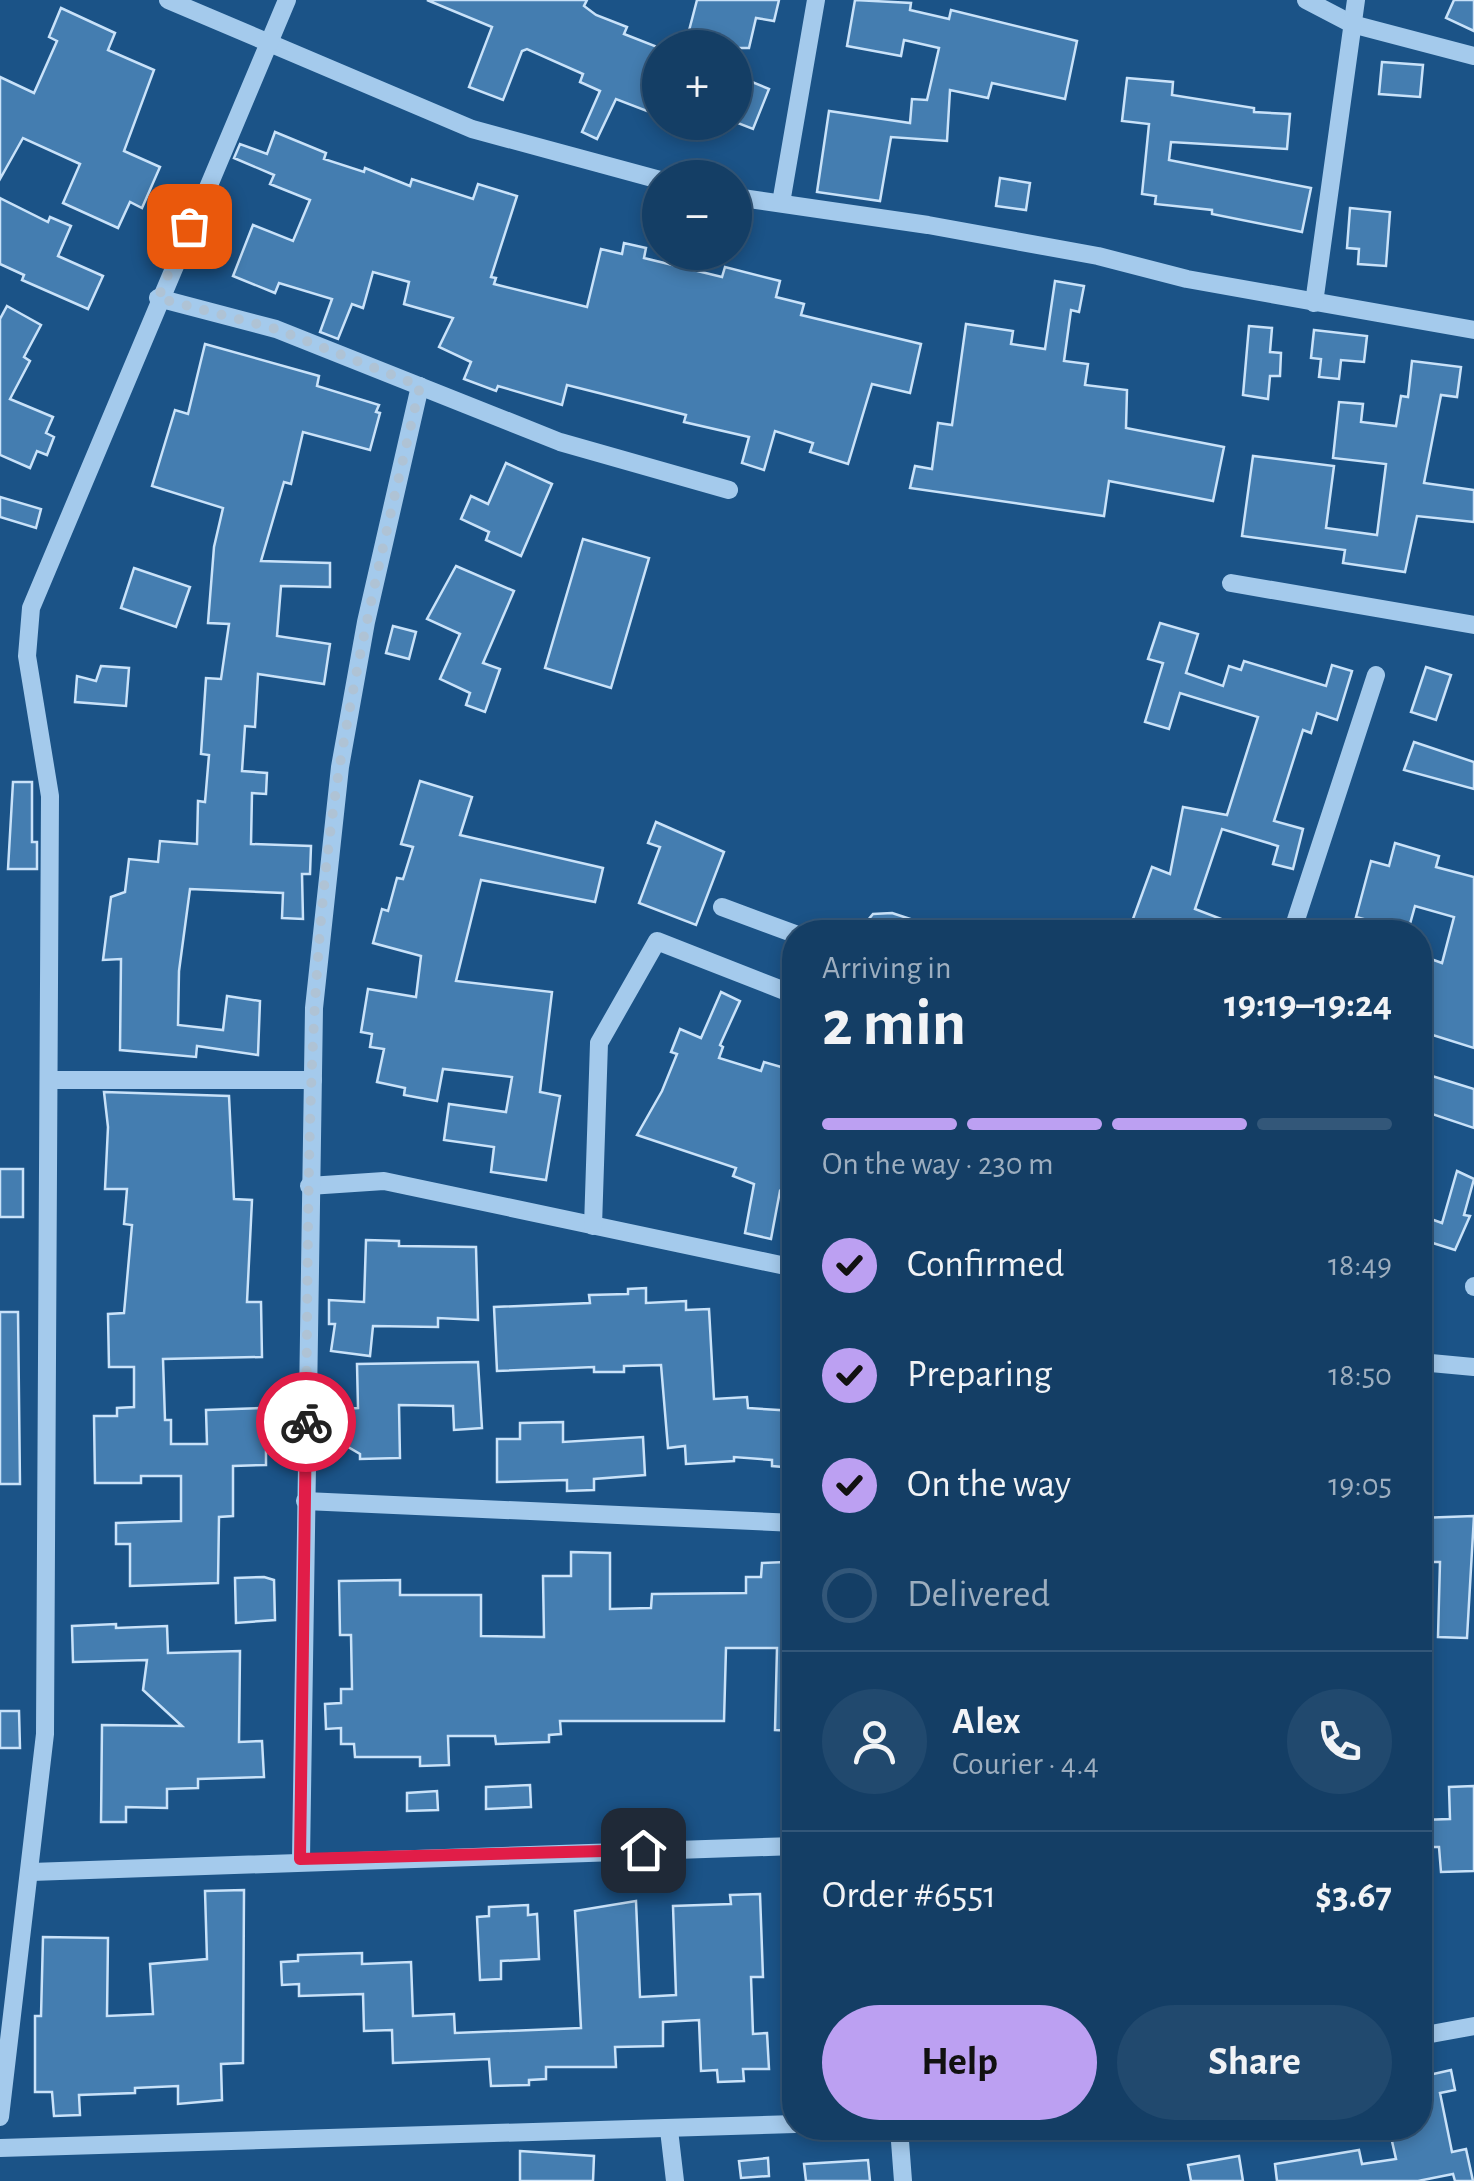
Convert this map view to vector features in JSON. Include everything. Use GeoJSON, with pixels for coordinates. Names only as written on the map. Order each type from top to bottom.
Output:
{"type":"FeatureCollection","features":[{"type":"Feature","properties":{"kind":"street"},"geometry":{"type":"LineString","coordinates":[[168,0],[472,129],[642,175]]}},
{"type":"Feature","properties":{"kind":"street"},"geometry":{"type":"LineString","coordinates":[[0,2117],[45,1734],[52,1080],[50,796],[26,656],[31,608],[158,298],[287,0]]}},
{"type":"Feature","properties":{"kind":"street"},"geometry":{"type":"LineString","coordinates":[[780,203],[816,0]]}},
{"type":"Feature","properties":{"kind":"street"},"geometry":{"type":"LineString","coordinates":[[1306,0],[1352,24],[1474,56]]}},
{"type":"Feature","properties":{"kind":"street"},"geometry":{"type":"LineString","coordinates":[[1314,302],[1356,0]]}},
{"type":"Feature","properties":{"kind":"street"},"geometry":{"type":"LineString","coordinates":[[752,199],[1098,256],[1187,279],[1474,330]]}},
{"type":"Feature","properties":{"kind":"street"},"geometry":{"type":"LineString","coordinates":[[158,298],[276,329],[560,442],[729,490]]}},
{"type":"Feature","properties":{"kind":"street"},"geometry":{"type":"LineString","coordinates":[[300,1859],[314,1008],[340,767],[366,622],[420,386]]}},
{"type":"Feature","properties":{"kind":"street"},"geometry":{"type":"LineString","coordinates":[[1230,584],[1474,625]]}},
{"type":"Feature","properties":{"kind":"street"},"geometry":{"type":"LineString","coordinates":[[1296,920],[1376,674]]}},
{"type":"Feature","properties":{"kind":"street"},"geometry":{"type":"LineString","coordinates":[[722,906],[782,929]]}},
{"type":"Feature","properties":{"kind":"street"},"geometry":{"type":"LineString","coordinates":[[593,1226],[599,1042],[656,941],[782,991]]}},
{"type":"Feature","properties":{"kind":"street"},"geometry":{"type":"LineString","coordinates":[[52,1080],[313,1080]]}},
{"type":"Feature","properties":{"kind":"street"},"geometry":{"type":"LineString","coordinates":[[309,1186],[384,1181],[782,1265]]}},
{"type":"Feature","properties":{"kind":"street"},"geometry":{"type":"LineString","coordinates":[[1432,1363],[1474,1368]]}},
{"type":"Feature","properties":{"kind":"street"},"geometry":{"type":"LineString","coordinates":[[304,1502],[782,1522]]}},
{"type":"Feature","properties":{"kind":"street"},"geometry":{"type":"LineString","coordinates":[[30,1872],[300,1859],[782,1846]]}},
{"type":"Feature","properties":{"kind":"street"},"geometry":{"type":"LineString","coordinates":[[1432,2034],[1474,2026]]}},
{"type":"Feature","properties":{"kind":"street"},"geometry":{"type":"LineString","coordinates":[[0,2148],[782,2125]]}},
{"type":"Feature","properties":{"kind":"street"},"geometry":{"type":"LineString","coordinates":[[669,2130],[675,2181]]}},
{"type":"Feature","properties":{"kind":"street"},"geometry":{"type":"LineString","coordinates":[[901,2140],[903,2181]]}},
{"type":"Feature","properties":{"kind":"building"},"geometry":{"type":"Polygon","coordinates":[[[427,0],[587,0],[584,6],[596,15],[627,27],[624,34],[642,41],[642,109],[616,99],[597,139],[582,132],[600,91],[580,82],[583,74],[527,49],[522,51],[503,100],[469,87],[492,27],[427,0]]]}},
{"type":"Feature","properties":{"kind":"building"},"geometry":{"type":"Polygon","coordinates":[[[697,0],[779,0],[774,21],[756,18],[752,35],[752,30],[689,30],[697,0]]]}},
{"type":"Feature","properties":{"kind":"building"},"geometry":{"type":"Polygon","coordinates":[[[855,0],[911,3],[910,10],[949,19],[951,10],[1077,41],[1065,99],[992,83],[988,98],[950,90],[947,141],[891,137],[880,201],[817,192],[829,111],[910,123],[912,99],[927,100],[939,48],[904,40],[901,56],[847,46],[855,0]]]}},
{"type":"Feature","properties":{"kind":"building"},"geometry":{"type":"Polygon","coordinates":[[[1454,0],[1474,0],[1474,31],[1446,18],[1454,0]]]}},
{"type":"Feature","properties":{"kind":"building"},"geometry":{"type":"Polygon","coordinates":[[[61,8],[115,33],[108,50],[154,70],[124,151],[160,167],[142,208],[130,202],[118,228],[63,203],[80,164],[23,138],[0,179],[0,77],[34,93],[57,41],[49,37],[61,8]]]}},
{"type":"Feature","properties":{"kind":"building"},"geometry":{"type":"Polygon","coordinates":[[[1382,62],[1423,65],[1420,97],[1379,94],[1382,62]]]}},
{"type":"Feature","properties":{"kind":"building"},"geometry":{"type":"Polygon","coordinates":[[[1127,78],[1173,82],[1172,95],[1254,108],[1254,112],[1290,114],[1287,149],[1171,142],[1169,160],[1311,188],[1302,232],[1212,214],[1212,210],[1155,204],[1156,196],[1142,194],[1149,124],[1122,121],[1127,78]]]}},
{"type":"Feature","properties":{"kind":"building"},"geometry":{"type":"Polygon","coordinates":[[[752,82],[769,89],[752,129],[752,82]]]}},
{"type":"Feature","properties":{"kind":"building"},"geometry":{"type":"Polygon","coordinates":[[[275,132],[326,153],[324,159],[364,172],[365,168],[410,186],[412,179],[473,199],[478,184],[517,196],[491,277],[496,278],[494,284],[587,307],[601,249],[622,254],[624,243],[642,247],[642,270],[693,270],[722,277],[724,270],[737,270],[780,281],[776,297],[804,304],[801,315],[921,344],[910,393],[872,384],[848,464],[810,452],[813,443],[775,431],[764,470],[742,463],[749,437],[684,422],[686,415],[567,385],[562,405],[498,386],[496,391],[464,379],[471,362],[439,347],[453,318],[404,304],[409,282],[373,272],[363,308],[352,304],[338,339],[320,332],[332,299],[279,283],[275,293],[233,276],[253,225],[293,241],[310,200],[270,184],[274,175],[234,158],[240,144],[267,154],[275,132]]]}},
{"type":"Feature","properties":{"kind":"building"},"geometry":{"type":"Polygon","coordinates":[[[1000,178],[1030,183],[1026,210],[996,206],[1000,178]]]}},
{"type":"Feature","properties":{"kind":"building"},"geometry":{"type":"Polygon","coordinates":[[[0,198],[48,222],[50,217],[71,226],[58,256],[103,276],[88,309],[22,280],[24,275],[0,264],[0,198]]]}},
{"type":"Feature","properties":{"kind":"building"},"geometry":{"type":"Polygon","coordinates":[[[1350,208],[1390,212],[1386,266],[1358,264],[1359,249],[1347,248],[1350,208]]]}},
{"type":"Feature","properties":{"kind":"building"},"geometry":{"type":"Polygon","coordinates":[[[1055,281],[1084,286],[1079,312],[1071,310],[1064,361],[1088,364],[1085,385],[1127,390],[1126,428],[1224,447],[1213,501],[1109,481],[1104,516],[910,488],[915,466],[932,469],[938,423],[952,425],[966,324],[1013,331],[1011,344],[1045,349],[1055,281]]]}},
{"type":"Feature","properties":{"kind":"building"},"geometry":{"type":"Polygon","coordinates":[[[7,306],[41,325],[24,357],[30,361],[10,399],[53,417],[46,433],[54,437],[47,455],[37,451],[30,468],[0,455],[0,319],[7,306]]]}},
{"type":"Feature","properties":{"kind":"building"},"geometry":{"type":"Polygon","coordinates":[[[1249,326],[1272,328],[1270,352],[1281,353],[1280,376],[1270,376],[1268,399],[1243,395],[1249,326]]]}},
{"type":"Feature","properties":{"kind":"building"},"geometry":{"type":"Polygon","coordinates":[[[1314,330],[1367,336],[1364,362],[1341,360],[1339,379],[1319,377],[1321,359],[1311,358],[1314,330]]]}},
{"type":"Feature","properties":{"kind":"building"},"geometry":{"type":"Polygon","coordinates":[[[205,344],[319,376],[317,386],[379,405],[376,412],[380,413],[370,450],[303,432],[291,484],[284,482],[261,561],[330,563],[330,587],[281,586],[277,636],[330,644],[324,684],[258,674],[255,727],[245,726],[242,771],[267,773],[266,794],[252,793],[251,844],[311,846],[310,874],[302,874],[303,919],[282,918],[283,893],[190,889],[179,971],[178,1025],[223,1030],[227,996],[260,1001],[258,1055],[197,1046],[196,1057],[120,1050],[121,959],[103,960],[111,897],[125,892],[129,859],[158,862],[160,841],[197,844],[198,801],[205,802],[209,755],[201,754],[206,678],[221,679],[229,624],[208,623],[214,547],[223,508],[152,486],[175,410],[188,414],[205,344]]]}},
{"type":"Feature","properties":{"kind":"building"},"geometry":{"type":"Polygon","coordinates":[[[1412,361],[1461,367],[1457,397],[1441,395],[1424,483],[1474,490],[1474,522],[1417,516],[1405,572],[1343,563],[1345,550],[1242,536],[1253,456],[1334,466],[1326,528],[1377,535],[1386,464],[1333,458],[1339,402],[1363,404],[1361,422],[1396,426],[1401,396],[1408,397],[1412,361]]]}},
{"type":"Feature","properties":{"kind":"building"},"geometry":{"type":"Polygon","coordinates":[[[506,463],[552,484],[521,556],[486,540],[489,532],[461,519],[471,496],[488,504],[506,463]]]}},
{"type":"Feature","properties":{"kind":"building"},"geometry":{"type":"Polygon","coordinates":[[[0,497],[41,509],[36,528],[0,517],[0,497]]]}},
{"type":"Feature","properties":{"kind":"building"},"geometry":{"type":"Polygon","coordinates":[[[583,539],[649,558],[611,688],[545,668],[583,539]]]}},
{"type":"Feature","properties":{"kind":"building"},"geometry":{"type":"Polygon","coordinates":[[[456,566],[514,591],[483,663],[500,669],[485,712],[466,705],[470,693],[440,679],[460,634],[427,619],[456,566]]]}},
{"type":"Feature","properties":{"kind":"building"},"geometry":{"type":"Polygon","coordinates":[[[134,568],[190,587],[176,627],[121,608],[134,568]]]}},
{"type":"Feature","properties":{"kind":"building"},"geometry":{"type":"Polygon","coordinates":[[[1160,623],[1198,634],[1186,673],[1223,686],[1229,666],[1241,670],[1244,661],[1326,686],[1332,665],[1352,671],[1337,720],[1317,713],[1311,733],[1303,730],[1274,821],[1303,829],[1293,869],[1273,864],[1278,846],[1222,829],[1195,909],[1224,920],[1133,920],[1152,867],[1170,874],[1183,807],[1227,815],[1258,717],[1180,693],[1169,729],[1145,722],[1163,663],[1148,659],[1160,623]]]}},
{"type":"Feature","properties":{"kind":"building"},"geometry":{"type":"Polygon","coordinates":[[[393,626],[416,632],[409,659],[386,653],[393,626]]]}},
{"type":"Feature","properties":{"kind":"building"},"geometry":{"type":"Polygon","coordinates":[[[101,666],[129,668],[126,706],[75,702],[77,676],[96,681],[101,666]]]}},
{"type":"Feature","properties":{"kind":"building"},"geometry":{"type":"Polygon","coordinates":[[[1426,667],[1451,675],[1436,720],[1411,712],[1426,667]]]}},
{"type":"Feature","properties":{"kind":"building"},"geometry":{"type":"Polygon","coordinates":[[[1414,742],[1474,762],[1474,789],[1404,770],[1414,742]]]}},
{"type":"Feature","properties":{"kind":"building"},"geometry":{"type":"Polygon","coordinates":[[[420,781],[472,797],[460,835],[603,868],[595,902],[481,880],[456,981],[552,992],[540,1092],[560,1096],[546,1180],[491,1172],[494,1147],[444,1140],[449,1104],[506,1112],[512,1077],[443,1069],[437,1101],[404,1095],[405,1088],[377,1082],[384,1049],[370,1047],[372,1034],[361,1032],[368,989],[416,997],[421,956],[373,943],[382,909],[388,911],[397,878],[403,879],[413,847],[401,844],[420,781]]]}},
{"type":"Feature","properties":{"kind":"building"},"geometry":{"type":"Polygon","coordinates":[[[13,782],[32,782],[32,842],[37,842],[37,869],[8,869],[13,782]]]}},
{"type":"Feature","properties":{"kind":"building"},"geometry":{"type":"Polygon","coordinates":[[[656,822],[724,852],[696,925],[639,903],[660,847],[648,843],[656,822]]]}},
{"type":"Feature","properties":{"kind":"building"},"geometry":{"type":"Polygon","coordinates":[[[1395,843],[1439,856],[1436,867],[1474,877],[1474,1048],[1432,1035],[1432,959],[1442,963],[1454,917],[1415,906],[1411,920],[1356,917],[1371,861],[1389,866],[1395,843]]]}},
{"type":"Feature","properties":{"kind":"building"},"geometry":{"type":"Polygon","coordinates":[[[892,913],[913,920],[868,920],[873,914],[892,913]]]}},
{"type":"Feature","properties":{"kind":"building"},"geometry":{"type":"Polygon","coordinates":[[[721,992],[740,1001],[720,1045],[723,1047],[719,1058],[761,1071],[764,1062],[782,1067],[782,1192],[771,1239],[745,1233],[754,1184],[733,1176],[736,1168],[637,1135],[662,1091],[677,1054],[671,1052],[680,1029],[701,1038],[721,992]]]}},
{"type":"Feature","properties":{"kind":"building"},"geometry":{"type":"Polygon","coordinates":[[[1432,1076],[1474,1089],[1474,1128],[1432,1114],[1432,1076]]]}},
{"type":"Feature","properties":{"kind":"building"},"geometry":{"type":"Polygon","coordinates":[[[104,1092],[229,1096],[234,1199],[252,1200],[247,1302],[261,1302],[262,1357],[163,1359],[165,1420],[171,1420],[171,1444],[207,1444],[206,1410],[261,1408],[262,1427],[279,1434],[266,1451],[266,1465],[233,1466],[233,1516],[219,1517],[218,1583],[130,1586],[130,1544],[116,1544],[116,1523],[181,1521],[181,1476],[141,1476],[141,1483],[95,1483],[94,1416],[117,1416],[117,1408],[134,1407],[134,1367],[109,1367],[108,1314],[124,1313],[132,1225],[124,1224],[127,1189],[105,1189],[108,1127],[104,1092]]]}},
{"type":"Feature","properties":{"kind":"building"},"geometry":{"type":"Polygon","coordinates":[[[0,1169],[23,1169],[23,1217],[0,1217],[0,1169]]]}},
{"type":"Feature","properties":{"kind":"building"},"geometry":{"type":"Polygon","coordinates":[[[1457,1171],[1474,1179],[1464,1215],[1470,1216],[1455,1250],[1432,1243],[1432,1219],[1442,1223],[1457,1171]]]}},
{"type":"Feature","properties":{"kind":"building"},"geometry":{"type":"Polygon","coordinates":[[[366,1240],[399,1241],[399,1246],[476,1247],[478,1320],[438,1318],[438,1327],[373,1326],[370,1356],[331,1351],[335,1324],[329,1324],[329,1300],[364,1302],[366,1240]]]}},
{"type":"Feature","properties":{"kind":"building"},"geometry":{"type":"Polygon","coordinates":[[[646,1288],[646,1303],[686,1301],[686,1310],[709,1309],[714,1399],[747,1397],[748,1408],[782,1410],[782,1467],[772,1466],[772,1460],[734,1457],[734,1461],[686,1464],[685,1446],[668,1448],[661,1365],[624,1366],[624,1372],[594,1372],[594,1367],[497,1371],[494,1307],[590,1303],[589,1295],[628,1294],[628,1289],[646,1288]]]}},
{"type":"Feature","properties":{"kind":"building"},"geometry":{"type":"Polygon","coordinates":[[[0,1312],[18,1312],[20,1484],[0,1484],[0,1312]]]}},
{"type":"Feature","properties":{"kind":"building"},"geometry":{"type":"Polygon","coordinates":[[[478,1362],[482,1428],[454,1430],[453,1406],[399,1405],[400,1458],[360,1459],[360,1454],[343,1444],[342,1409],[358,1408],[357,1364],[478,1362]]]}},
{"type":"Feature","properties":{"kind":"building"},"geometry":{"type":"Polygon","coordinates":[[[563,1422],[563,1442],[643,1437],[645,1475],[594,1479],[594,1490],[567,1491],[567,1480],[497,1482],[497,1439],[520,1439],[520,1423],[563,1422]]]}},
{"type":"Feature","properties":{"kind":"building"},"geometry":{"type":"Polygon","coordinates":[[[1474,1516],[1467,1638],[1438,1637],[1440,1562],[1432,1562],[1432,1518],[1474,1516]]]}},
{"type":"Feature","properties":{"kind":"building"},"geometry":{"type":"Polygon","coordinates":[[[571,1552],[610,1553],[610,1609],[651,1608],[652,1594],[746,1593],[746,1577],[761,1577],[762,1563],[782,1562],[782,1730],[775,1730],[777,1648],[726,1648],[724,1721],[560,1721],[561,1734],[549,1735],[549,1742],[496,1744],[495,1736],[448,1736],[449,1765],[420,1766],[420,1757],[355,1757],[354,1744],[341,1744],[341,1728],[326,1729],[325,1704],[341,1703],[341,1689],[352,1689],[351,1635],[340,1635],[339,1581],[400,1580],[400,1595],[481,1595],[481,1636],[544,1637],[543,1576],[571,1576],[571,1552]]]}},
{"type":"Feature","properties":{"kind":"building"},"geometry":{"type":"Polygon","coordinates":[[[235,1578],[274,1580],[275,1620],[236,1623],[235,1578]]]}},
{"type":"Feature","properties":{"kind":"building"},"geometry":{"type":"Polygon","coordinates":[[[116,1624],[116,1628],[167,1626],[168,1653],[240,1651],[239,1742],[262,1741],[264,1777],[198,1779],[198,1788],[167,1789],[167,1808],[126,1807],[126,1822],[101,1822],[102,1725],[182,1726],[143,1690],[147,1660],[73,1662],[72,1626],[116,1624]]]}},
{"type":"Feature","properties":{"kind":"building"},"geometry":{"type":"Polygon","coordinates":[[[0,1711],[19,1711],[20,1748],[0,1748],[0,1711]]]}},
{"type":"Feature","properties":{"kind":"building"},"geometry":{"type":"Polygon","coordinates":[[[530,1785],[531,1807],[486,1809],[486,1787],[530,1785]]]}},
{"type":"Feature","properties":{"kind":"building"},"geometry":{"type":"Polygon","coordinates":[[[1474,1786],[1474,1871],[1441,1872],[1439,1847],[1432,1847],[1432,1820],[1450,1819],[1449,1787],[1474,1786]]]}},
{"type":"Feature","properties":{"kind":"building"},"geometry":{"type":"Polygon","coordinates":[[[437,1791],[438,1810],[407,1811],[407,1793],[437,1791]]]}},
{"type":"Feature","properties":{"kind":"building"},"geometry":{"type":"Polygon","coordinates":[[[244,1890],[243,2063],[221,2064],[222,2100],[178,2104],[178,2086],[135,2088],[135,2093],[79,2095],[80,2115],[54,2116],[52,2092],[35,2092],[35,2016],[41,2016],[43,1937],[108,1938],[107,2016],[153,2014],[150,1964],[207,1959],[205,1891],[244,1890]]]}},
{"type":"Feature","properties":{"kind":"building"},"geometry":{"type":"Polygon","coordinates":[[[760,1894],[763,1977],[751,1977],[753,2034],[767,2033],[769,2069],[743,2069],[744,2081],[718,2082],[717,2070],[701,2071],[699,2020],[663,2022],[663,2046],[615,2047],[616,2067],[546,2067],[546,2079],[529,2080],[529,2085],[491,2086],[489,2059],[393,2063],[392,2030],[364,2031],[363,1994],[299,1996],[299,1984],[282,1985],[281,1962],[298,1961],[298,1955],[362,1953],[362,1964],[411,1962],[413,2016],[454,2014],[455,2033],[581,2028],[575,1911],[636,1901],[640,1997],[676,1995],[673,1906],[731,1904],[730,1895],[760,1894]]]}},
{"type":"Feature","properties":{"kind":"building"},"geometry":{"type":"Polygon","coordinates":[[[528,1905],[528,1915],[537,1914],[539,1959],[501,1961],[501,1979],[480,1980],[477,1917],[489,1916],[489,1907],[528,1905]]]}},
{"type":"Feature","properties":{"kind":"building"},"geometry":{"type":"Polygon","coordinates":[[[1451,2070],[1455,2090],[1440,2093],[1452,2152],[1466,2149],[1473,2181],[1455,2181],[1453,2174],[1418,2181],[1277,2181],[1275,2164],[1359,2150],[1362,2164],[1396,2159],[1392,2140],[1432,2140],[1432,2074],[1451,2070]]]}},
{"type":"Feature","properties":{"kind":"building"},"geometry":{"type":"Polygon","coordinates":[[[520,2151],[594,2156],[593,2181],[520,2181],[520,2151]]]}},
{"type":"Feature","properties":{"kind":"building"},"geometry":{"type":"Polygon","coordinates":[[[1239,2156],[1243,2181],[1191,2181],[1188,2165],[1239,2156]]]}},
{"type":"Feature","properties":{"kind":"building"},"geometry":{"type":"Polygon","coordinates":[[[768,2158],[769,2176],[741,2178],[739,2161],[768,2158]]]}},
{"type":"Feature","properties":{"kind":"building"},"geometry":{"type":"Polygon","coordinates":[[[868,2160],[870,2181],[806,2181],[804,2164],[868,2160]]]}},
{"type":"Feature","properties":{"kind":"way so far"},"geometry":{"type":"LineString","coordinates":[[189,226],[158,298],[276,329],[420,386],[366,622],[340,767],[314,1008],[306,1422]]}},
{"type":"Feature","properties":{"kind":"route"},"geometry":{"type":"LineString","coordinates":[[306,1422],[300,1859],[643,1850]]}}]}
